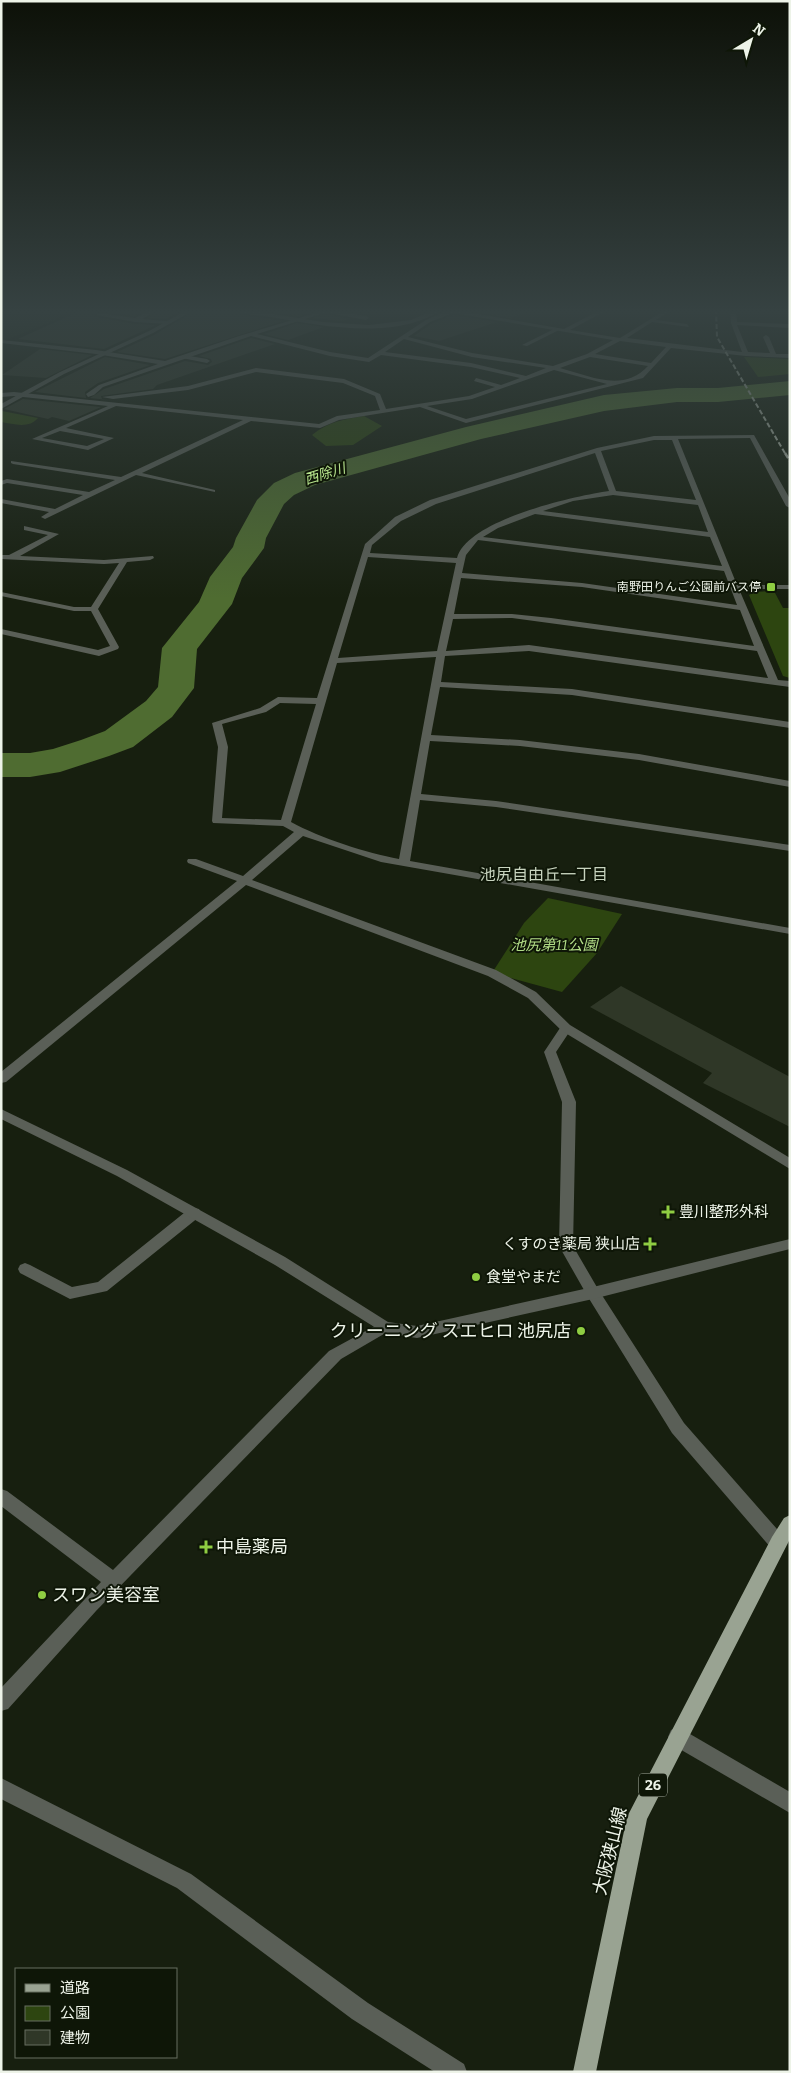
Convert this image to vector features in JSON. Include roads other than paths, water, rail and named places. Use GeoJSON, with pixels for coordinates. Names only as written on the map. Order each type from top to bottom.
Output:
{"type":"FeatureCollection","features":[{"type":"Feature","properties":{"kind":"main road","name":"大阪狭山線"},"geometry":{"type":"LineString","coordinates":[[584,2072],[637,1817],[790,1523]]}},
{"type":"Feature","properties":{"kind":"street"},"geometry":{"type":"LineString","coordinates":[[60,428],[111,438],[88,448],[35,439],[60,428],[113,406]]}},
{"type":"Feature","properties":{"kind":"street"},"geometry":{"type":"LineString","coordinates":[[122,406],[320,426],[337,418],[427,406]]}},
{"type":"Feature","properties":{"kind":"street"},"geometry":{"type":"LineString","coordinates":[[382,406],[384,412]]}},
{"type":"Feature","properties":{"kind":"street"},"geometry":{"type":"LineString","coordinates":[[420,407],[466,421],[527,406]]}},
{"type":"Feature","properties":{"kind":"street"},"geometry":{"type":"LineString","coordinates":[[44,517],[120,479],[204,442],[250,419]]}},
{"type":"Feature","properties":{"kind":"street"},"geometry":{"type":"LineString","coordinates":[[284,823],[369,544],[398,519],[433,502],[597,450],[623,443],[674,437],[752,436],[790,506]]}},
{"type":"Feature","properties":{"kind":"street"},"geometry":{"type":"LineString","coordinates":[[674,437],[774,682]]}},
{"type":"Feature","properties":{"kind":"street"},"geometry":{"type":"LineString","coordinates":[[597,450],[612,493]]}},
{"type":"Feature","properties":{"kind":"street"},"geometry":{"type":"LineString","coordinates":[[13,462],[120,479]]}},
{"type":"Feature","properties":{"kind":"street"},"geometry":{"type":"LineString","coordinates":[[134,473],[213,491]]}},
{"type":"Feature","properties":{"kind":"street"},"geometry":{"type":"LineString","coordinates":[[1,484],[7,481],[90,494]]}},
{"type":"Feature","properties":{"kind":"street"},"geometry":{"type":"LineString","coordinates":[[404,863],[441,655],[462,555],[476,538],[495,526],[572,499],[612,493],[700,503]]}},
{"type":"Feature","properties":{"kind":"street"},"geometry":{"type":"LineString","coordinates":[[1,501],[56,511]]}},
{"type":"Feature","properties":{"kind":"street"},"geometry":{"type":"LineString","coordinates":[[532,512],[713,535]]}},
{"type":"Feature","properties":{"kind":"street"},"geometry":{"type":"LineString","coordinates":[[5,557],[55,534],[28,528]]}},
{"type":"Feature","properties":{"kind":"street"},"geometry":{"type":"LineString","coordinates":[[476,538],[727,569]]}},
{"type":"Feature","properties":{"kind":"street"},"geometry":{"type":"LineString","coordinates":[[366,555],[461,561]]}},
{"type":"Feature","properties":{"kind":"street"},"geometry":{"type":"LineString","coordinates":[[5,557],[104,562],[150,558]]}},
{"type":"Feature","properties":{"kind":"street"},"geometry":{"type":"LineString","coordinates":[[94,610],[125,560]]}},
{"type":"Feature","properties":{"kind":"street"},"geometry":{"type":"LineString","coordinates":[[458,575],[582,585],[743,608]]}},
{"type":"Feature","properties":{"kind":"street"},"geometry":{"type":"LineString","coordinates":[[734,587],[790,587]]}},
{"type":"Feature","properties":{"kind":"street"},"geometry":{"type":"LineString","coordinates":[[1,594],[74,609],[94,610]]}},
{"type":"Feature","properties":{"kind":"street"},"geometry":{"type":"LineString","coordinates":[[1,631],[99,654],[115,647],[94,610]]}},
{"type":"Feature","properties":{"kind":"street"},"geometry":{"type":"LineString","coordinates":[[449,617],[512,616],[551,620],[760,649]]}},
{"type":"Feature","properties":{"kind":"street"},"geometry":{"type":"LineString","coordinates":[[334,662],[529,648],[790,684]]}},
{"type":"Feature","properties":{"kind":"street"},"geometry":{"type":"LineString","coordinates":[[436,684],[572,692],[790,725]]}},
{"type":"Feature","properties":{"kind":"street"},"geometry":{"type":"LineString","coordinates":[[321,701],[278,700],[263,710],[217,723],[224,747],[217,821],[284,823],[301,832],[382,859],[790,930]]}},
{"type":"Feature","properties":{"kind":"street"},"geometry":{"type":"LineString","coordinates":[[426,738],[520,743],[639,757],[790,784]]}},
{"type":"Feature","properties":{"kind":"street"},"geometry":{"type":"LineString","coordinates":[[416,797],[496,804],[790,848]]}},
{"type":"Feature","properties":{"kind":"street"},"geometry":{"type":"LineString","coordinates":[[1,1079],[244,881],[301,832]]}},
{"type":"Feature","properties":{"kind":"street"},"geometry":{"type":"LineString","coordinates":[[192,861],[492,972],[532,995],[566,1028],[790,1164]]}},
{"type":"Feature","properties":{"kind":"street"},"geometry":{"type":"LineString","coordinates":[[566,1028],[550,1052],[569,1102],[566,1246],[593,1293],[678,1428],[778,1543]]}},
{"type":"Feature","properties":{"kind":"street"},"geometry":{"type":"LineString","coordinates":[[1,1113],[122,1173],[280,1261],[384,1327],[417,1332],[593,1293],[790,1244]]}},
{"type":"Feature","properties":{"kind":"street"},"geometry":{"type":"LineString","coordinates":[[25,1269],[70,1293],[102,1286],[194,1213]]}},
{"type":"Feature","properties":{"kind":"street"},"geometry":{"type":"LineString","coordinates":[[1,1702],[114,1581],[335,1355],[384,1327]]}},
{"type":"Feature","properties":{"kind":"street"},"geometry":{"type":"LineString","coordinates":[[1,1496],[114,1581]]}},
{"type":"Feature","properties":{"kind":"street"},"geometry":{"type":"LineString","coordinates":[[678,1737],[790,1803]]}},
{"type":"Feature","properties":{"kind":"street"},"geometry":{"type":"LineString","coordinates":[[1,1788],[184,1881],[360,2011],[456,2072]]}},
{"type":"Feature","properties":{"kind":"waterway","name":"西除川"},"geometry":{"type":"LineString","coordinates":[[1,765],[30,765],[60,760],[95,748],[119,739],[159,709],[176,688],[180,648],[215,604],[226,577],[248,548],[251,538],[272,500],[284,489],[305,479],[475,433],[592,406]]}},
{"type":"Feature","properties":{"kind":"railway"},"geometry":{"type":"LineString","coordinates":[[757,406],[786,455]]}},
{"type":"Feature","properties":{"kind":"railway"},"geometry":{"type":"LineString","coordinates":[[785,453],[790,461]]}},
{"type":"Feature","properties":{"kind":"place","name":"南野田りんご公園前バス停"},"geometry":{"type":"Point","coordinates":[771,587]}},
{"type":"Feature","properties":{"kind":"place","name":"豊川整形外科"},"geometry":{"type":"Point","coordinates":[668,1212]}},
{"type":"Feature","properties":{"kind":"place","name":"くすのき薬局 狭山店"},"geometry":{"type":"Point","coordinates":[650,1244]}},
{"type":"Feature","properties":{"kind":"place","name":"食堂やまだ"},"geometry":{"type":"Point","coordinates":[476,1277]}},
{"type":"Feature","properties":{"kind":"place","name":"クリーニング スエヒロ 池尻店"},"geometry":{"type":"Point","coordinates":[581,1331]}},
{"type":"Feature","properties":{"kind":"place","name":"中島薬局"},"geometry":{"type":"Point","coordinates":[206,1547]}},
{"type":"Feature","properties":{"kind":"place","name":"スワン美容室"},"geometry":{"type":"Point","coordinates":[42,1595]}},
{"type":"Feature","properties":{"kind":"district","name":"池尻自由丘一丁目"},"geometry":{"type":"Point","coordinates":[544,874]}},
{"type":"Feature","properties":{"kind":"park label","name":"池尻第11公園"},"geometry":{"type":"Point","coordinates":[554,945]}}]}
